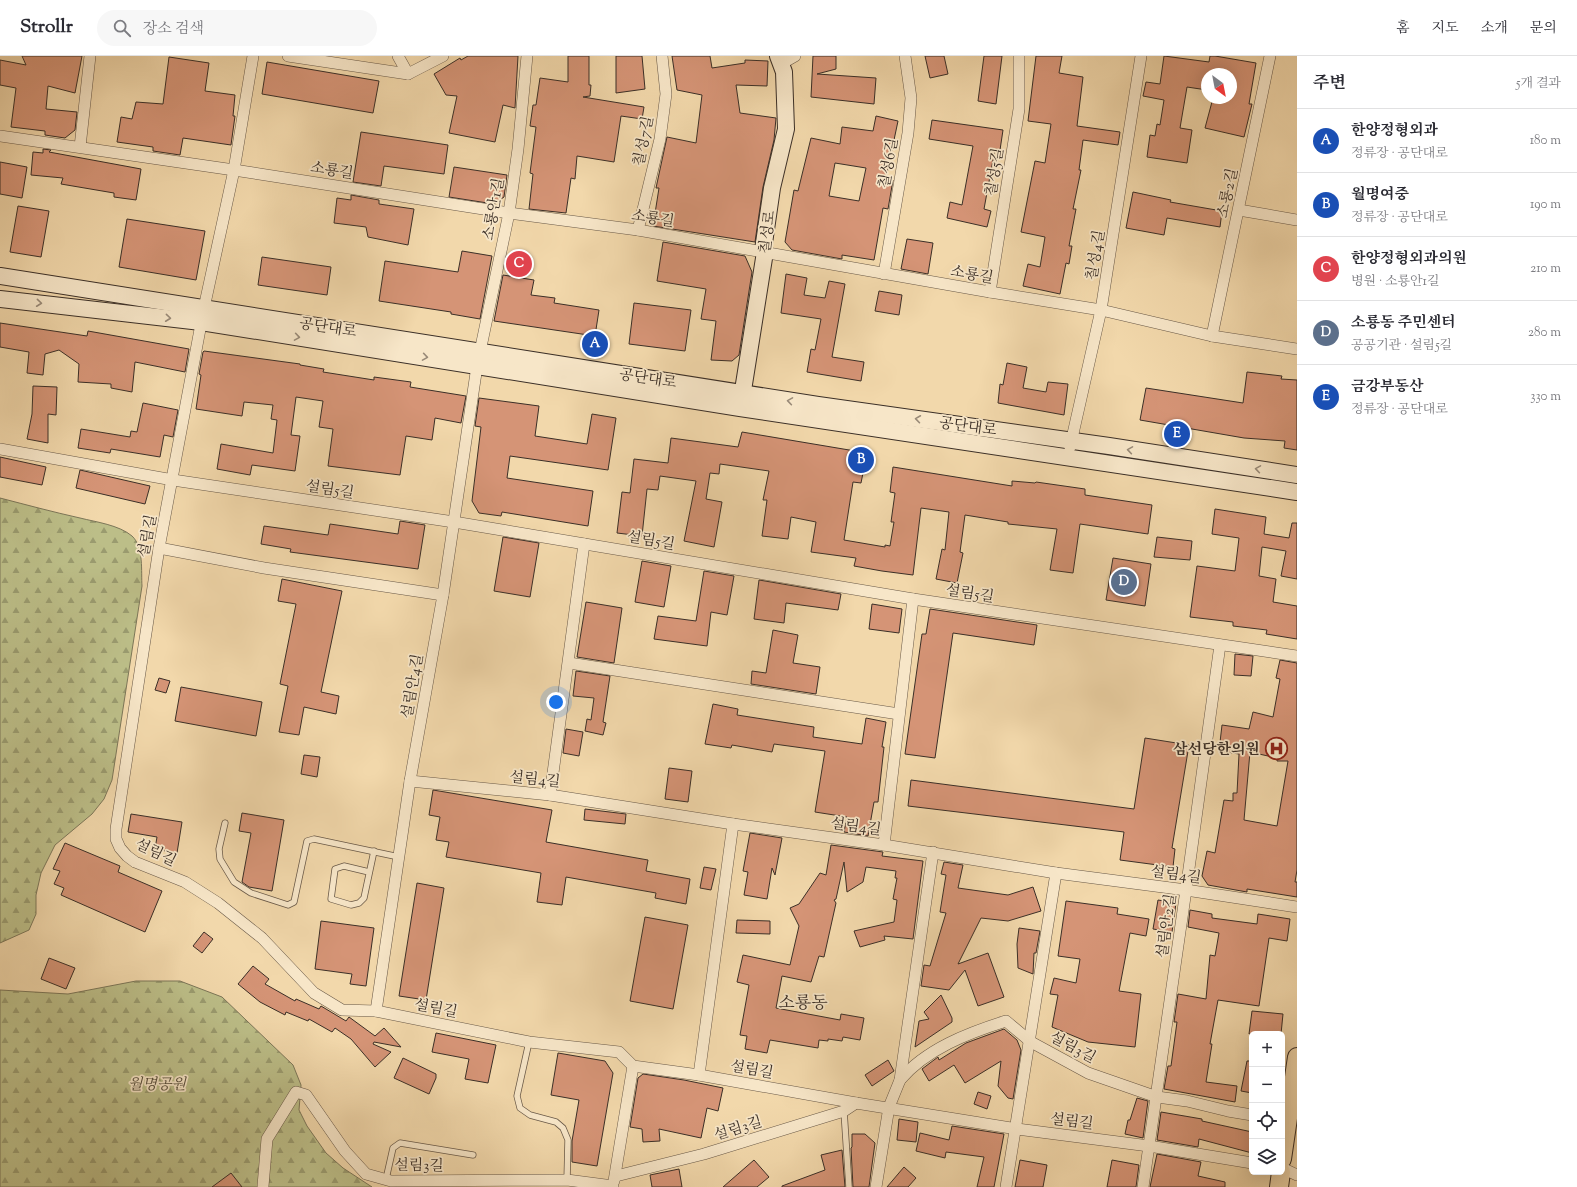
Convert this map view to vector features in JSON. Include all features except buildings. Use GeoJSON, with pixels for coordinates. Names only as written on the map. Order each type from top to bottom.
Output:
{"type":"FeatureCollection","features":[{"type":"Feature","properties":{"kind":"main road"},"geometry":{"type":"LineString","coordinates":[[1285,1114],[1297,1057]]}},
{"type":"Feature","properties":{"kind":"main road"},"geometry":{"type":"LineString","coordinates":[[1279,1187],[1280,1175]]}},
{"type":"Feature","properties":{"kind":"street"},"geometry":{"type":"LineString","coordinates":[[80,148],[90,56]]}},
{"type":"Feature","properties":{"kind":"street","name":"설림길"},"geometry":{"type":"LineString","coordinates":[[253,56],[234,170],[203,315],[159,548],[116,829],[116,839],[120,848],[127,856],[135,862],[185,882],[218,903],[262,938],[314,993],[342,1010],[376,1012],[529,1042],[619,1052],[633,1066],[699,1075],[856,1103],[889,1107],[1017,1129],[1149,1146],[1249,1163]]}},
{"type":"Feature","properties":{"kind":"street"},"geometry":{"type":"LineString","coordinates":[[288,56],[408,74],[442,56]]}},
{"type":"Feature","properties":{"kind":"street"},"geometry":{"type":"LineString","coordinates":[[398,56],[408,74]]}},
{"type":"Feature","properties":{"kind":"street","name":"소룡안1길"},"geometry":{"type":"LineString","coordinates":[[479,359],[509,213],[518,149],[527,56]]}},
{"type":"Feature","properties":{"kind":"street","name":"칠성7길"},"geometry":{"type":"LineString","coordinates":[[638,230],[660,139],[666,94],[662,56]]}},
{"type":"Feature","properties":{"kind":"street"},"geometry":{"type":"LineString","coordinates":[[780,60],[795,56]]}},
{"type":"Feature","properties":{"kind":"street","name":"칠성6길"},"geometry":{"type":"LineString","coordinates":[[884,274],[908,134],[911,98],[905,56]]}},
{"type":"Feature","properties":{"kind":"street","name":"칠성5길"},"geometry":{"type":"LineString","coordinates":[[990,292],[1019,109],[1019,56]]}},
{"type":"Feature","properties":{"kind":"street","name":"칠성4길"},"geometry":{"type":"LineString","coordinates":[[1068,458],[1102,310],[1142,56]]}},
{"type":"Feature","properties":{"kind":"street","name":"소룡2길"},"geometry":{"type":"LineString","coordinates":[[1212,336],[1270,56]]}},
{"type":"Feature","properties":{"kind":"street","name":"칠성로"},"geometry":{"type":"LineString","coordinates":[[741,401],[765,252],[763,250],[772,188],[786,128],[784,72],[780,60]]}},
{"type":"Feature","properties":{"kind":"street","name":"소룡길"},"geometry":{"type":"LineString","coordinates":[[0,136],[234,170],[509,213],[638,230],[884,274],[1102,310],[1212,336],[1297,349]]}},
{"type":"Feature","properties":{"kind":"street"},"geometry":{"type":"LineString","coordinates":[[1239,210],[1297,220]]}},
{"type":"Feature","properties":{"kind":"street","name":"공단대로"},"geometry":{"type":"LineString","coordinates":[[0,276],[203,315],[741,401],[1068,458],[1297,492]]}},
{"type":"Feature","properties":{"kind":"street","name":"공단대로"},"geometry":{"type":"LineString","coordinates":[[0,299],[203,315]]}},
{"type":"Feature","properties":{"kind":"street","name":"설림안4길"},"geometry":{"type":"LineString","coordinates":[[376,1012],[410,781],[443,595],[479,359]]}},
{"type":"Feature","properties":{"kind":"street","name":"공단대로"},"geometry":{"type":"LineString","coordinates":[[741,401],[1071,441],[1297,476]]}},
{"type":"Feature","properties":{"kind":"street","name":"설림5길"},"geometry":{"type":"LineString","coordinates":[[0,449],[173,480],[454,522],[913,599],[1297,656]]}},
{"type":"Feature","properties":{"kind":"street"},"geometry":{"type":"LineString","coordinates":[[550,795],[584,544]]}},
{"type":"Feature","properties":{"kind":"street"},"geometry":{"type":"LineString","coordinates":[[159,548],[264,568],[443,595]]}},
{"type":"Feature","properties":{"kind":"street"},"geometry":{"type":"LineString","coordinates":[[884,845],[913,599]]}},
{"type":"Feature","properties":{"kind":"street","name":"설림안2길"},"geometry":{"type":"LineString","coordinates":[[1143,1187],[1157,1097],[1220,645]]}},
{"type":"Feature","properties":{"kind":"street"},"geometry":{"type":"LineString","coordinates":[[569,663],[899,714]]}},
{"type":"Feature","properties":{"kind":"street","name":"설림4길"},"geometry":{"type":"LineString","coordinates":[[410,781],[550,795],[733,824],[933,852],[1056,873],[1186,890],[1297,907]]}},
{"type":"Feature","properties":{"kind":"street"},"geometry":{"type":"LineString","coordinates":[[699,1075],[733,824]]}},
{"type":"Feature","properties":{"kind":"street"},"geometry":{"type":"LineString","coordinates":[[876,1187],[889,1107],[900,1080],[933,852]]}},
{"type":"Feature","properties":{"kind":"street"},"geometry":{"type":"LineString","coordinates":[[1006,1187],[1031,1042],[1056,873]]}},
{"type":"Feature","properties":{"kind":"street","name":"설림3길"},"geometry":{"type":"LineString","coordinates":[[900,1080],[910,1067],[949,1043],[1006,1021],[1031,1042],[1088,1073],[1157,1097],[1187,1101],[1228,1112],[1249,1115]]}},
{"type":"Feature","properties":{"kind":"street"},"geometry":{"type":"LineString","coordinates":[[614,1183],[633,1066]]}},
{"type":"Feature","properties":{"kind":"street","name":"설림3길"},"geometry":{"type":"LineString","coordinates":[[263,1186],[267,1139],[296,1092],[306,1095],[345,1151],[366,1174],[386,1180],[566,1180],[614,1183],[844,1111],[856,1103]]}},
{"type":"Feature","properties":{"kind":"street"},"geometry":{"type":"LineString","coordinates":[[1285,1169],[1297,1175]]}},
{"type":"Feature","properties":{"kind":"lane"},"geometry":{"type":"LineString","coordinates":[[226,823],[220,849],[220,859],[234,882],[252,893],[288,905],[294,902],[307,841],[314,839],[399,857]]}},
{"type":"Feature","properties":{"kind":"lane"},"geometry":{"type":"LineString","coordinates":[[370,872],[344,866],[335,870],[331,899],[351,905],[359,903],[364,898],[370,872],[374,851]]}},
{"type":"Feature","properties":{"kind":"lane"},"geometry":{"type":"LineString","coordinates":[[529,1042],[517,1096],[520,1108],[530,1115],[556,1122],[563,1128],[568,1140],[566,1180]]}},
{"type":"Feature","properties":{"kind":"lane"},"geometry":{"type":"LineString","coordinates":[[844,1111],[849,1187]]}},
{"type":"Feature","properties":{"kind":"lane"},"geometry":{"type":"LineString","coordinates":[[386,1180],[393,1148],[400,1143],[473,1155]]}},
{"type":"Feature","properties":{"kind":"green space"},"geometry":{"type":"Polygon","coordinates":[[[0,498],[107,524],[127,532],[136,541],[140,553],[142,586],[112,780],[104,799],[92,814],[55,845],[41,873],[36,895],[36,914],[29,930],[0,943],[0,498]]]}},
{"type":"Feature","properties":{"kind":"green space","name":"월명공원"},"geometry":{"type":"Polygon","coordinates":[[[136,981],[180,981],[222,997],[293,1065],[301,1085],[299,1110],[307,1126],[326,1153],[343,1168],[372,1187],[0,1187],[0,990],[68,994],[136,981]]]}},
{"type":"Feature","properties":{"kind":"place","name":"한양정형외과의원"},"geometry":{"type":"Point","coordinates":[519,264]}},
{"type":"Feature","properties":{"kind":"place","name":"한양정형외과"},"geometry":{"type":"Point","coordinates":[595,344]}},
{"type":"Feature","properties":{"kind":"place","name":"금강부동산"},"geometry":{"type":"Point","coordinates":[1177,434]}},
{"type":"Feature","properties":{"kind":"place","name":"월명여중"},"geometry":{"type":"Point","coordinates":[861,460]}},
{"type":"Feature","properties":{"kind":"place","name":"소룡동 주민센터"},"geometry":{"type":"Point","coordinates":[1124,582]}},
{"type":"Feature","properties":{"kind":"place","name":"삼선당한의원"},"geometry":{"type":"Point","coordinates":[1276,749]}},
{"type":"Feature","properties":{"kind":"district","name":"소룡동"},"geometry":{"type":"Point","coordinates":[803,1002]}}]}
